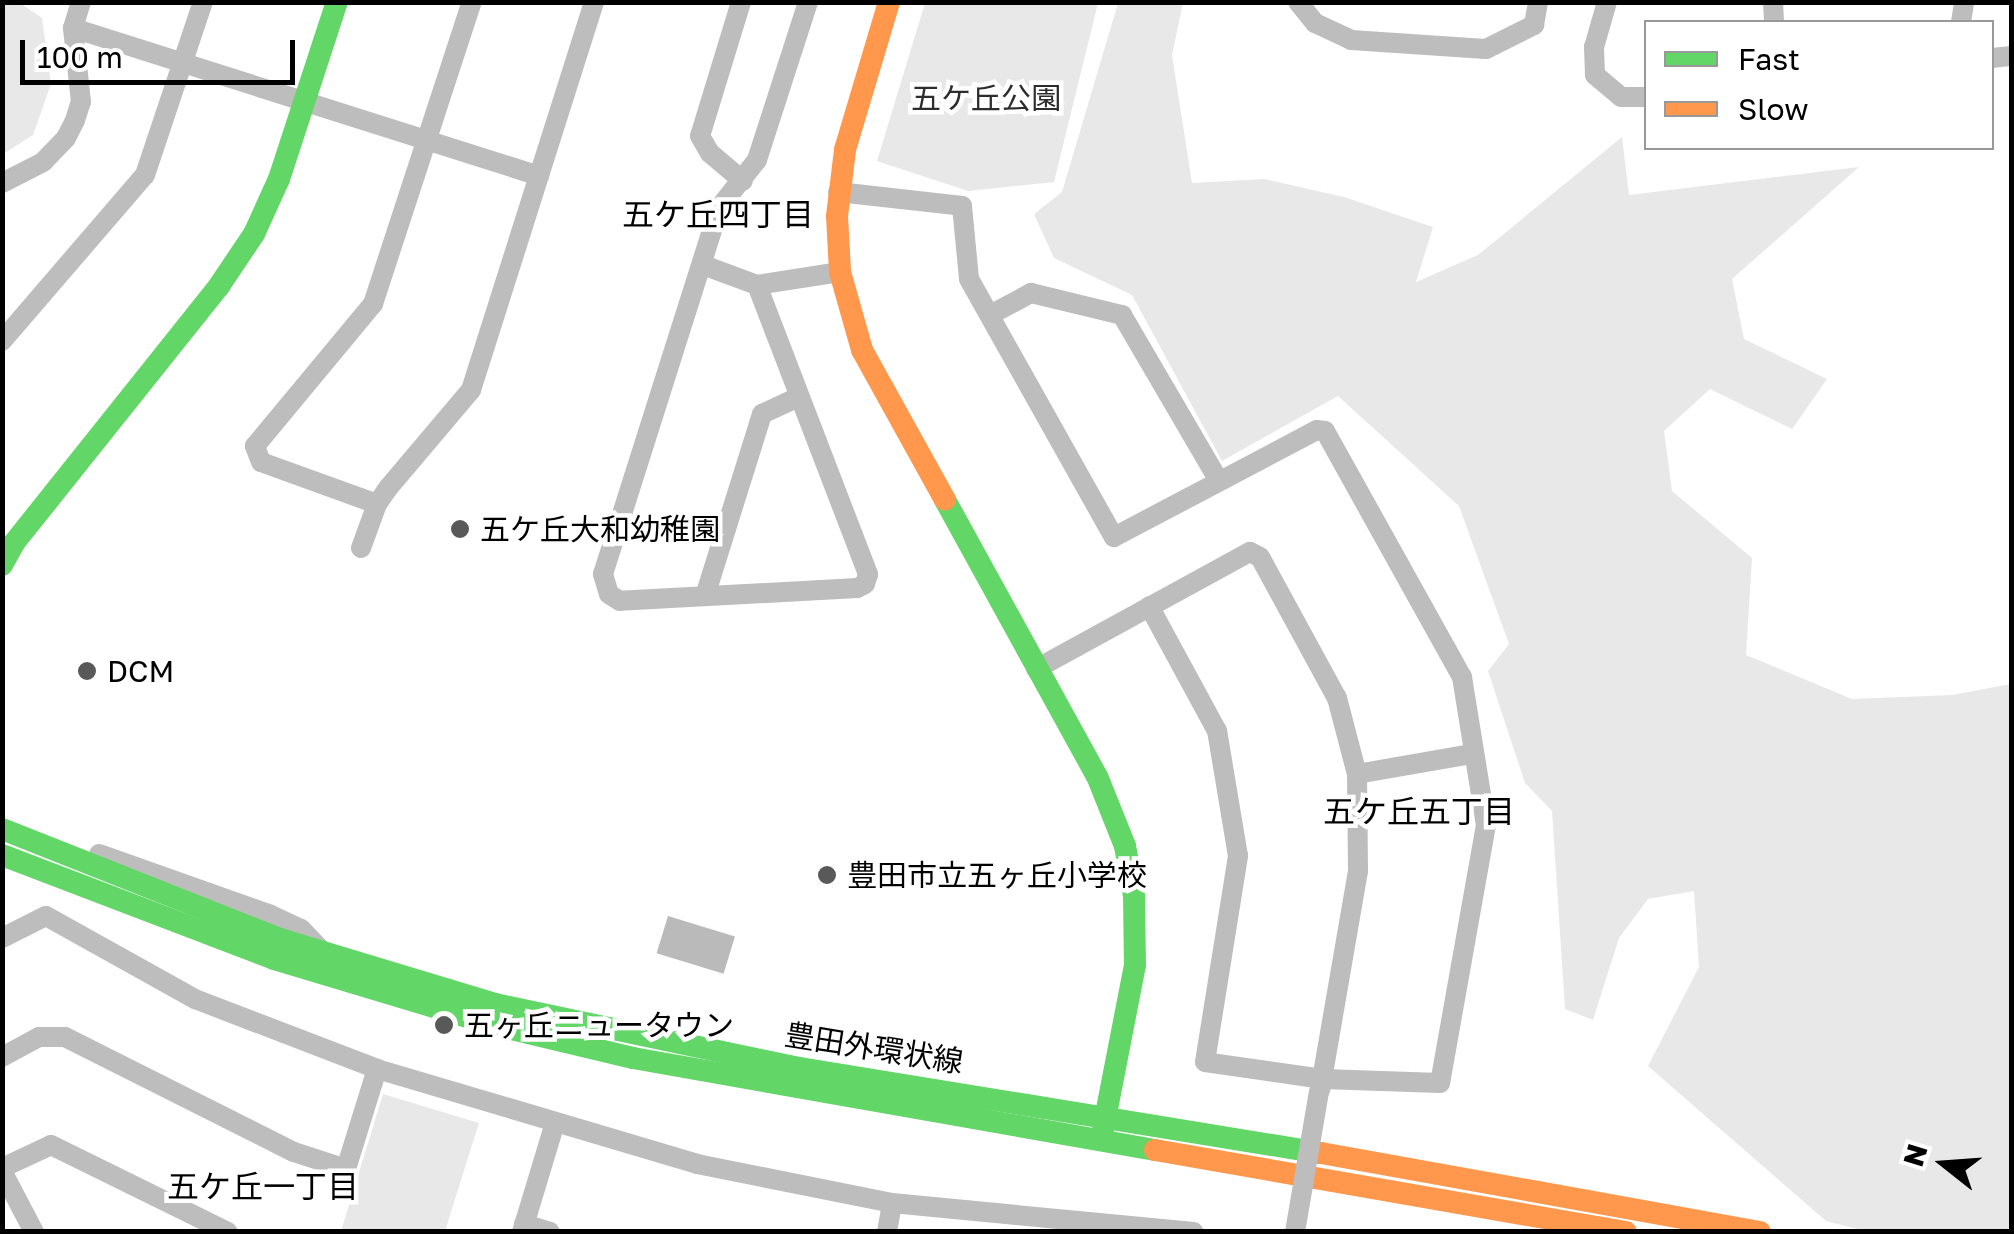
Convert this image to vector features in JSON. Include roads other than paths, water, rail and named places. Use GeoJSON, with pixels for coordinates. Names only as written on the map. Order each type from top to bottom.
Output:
{"type":"FeatureCollection","features":[{"type":"Feature","properties":{"kind":"street"},"geometry":{"type":"LineString","coordinates":[[2,182],[43,162],[66,138],[75,120],[80,102],[73,28],[81,2]]}},
{"type":"Feature","properties":{"kind":"street"},"geometry":{"type":"LineString","coordinates":[[2,341],[145,175],[202,2]]}},
{"type":"Feature","properties":{"kind":"street"},"geometry":{"type":"LineString","coordinates":[[2,565],[8,539],[219,286],[254,234],[305,103],[337,2]]}},
{"type":"Feature","properties":{"kind":"street"},"geometry":{"type":"LineString","coordinates":[[377,504],[261,462],[254,446],[374,304],[472,2]]}},
{"type":"Feature","properties":{"kind":"street"},"geometry":{"type":"LineString","coordinates":[[360,548],[377,504],[471,390],[594,2]]}},
{"type":"Feature","properties":{"kind":"street"},"geometry":{"type":"LineString","coordinates":[[741,2],[700,136],[710,152],[743,181]]}},
{"type":"Feature","properties":{"kind":"street"},"geometry":{"type":"LineString","coordinates":[[757,285],[868,574],[865,584],[620,601],[609,594],[603,574],[719,208],[743,181],[761,151],[808,2]]}},
{"type":"Feature","properties":{"kind":"street"},"geometry":{"type":"LineString","coordinates":[[889,2],[848,133],[838,192],[840,272],[862,350],[1103,788],[1130,870],[1135,965],[1100,1141]]}},
{"type":"Feature","properties":{"kind":"street"},"geometry":{"type":"LineString","coordinates":[[1298,2],[1314,23],[1351,40],[1486,49],[1534,25],[1538,2]]}},
{"type":"Feature","properties":{"kind":"street"},"geometry":{"type":"LineString","coordinates":[[1607,2],[1594,47],[1595,75],[1621,97],[1644,98]]}},
{"type":"Feature","properties":{"kind":"street"},"geometry":{"type":"LineString","coordinates":[[73,28],[539,176]]}},
{"type":"Feature","properties":{"kind":"street"},"geometry":{"type":"LineString","coordinates":[[838,192],[962,206],[968,279],[1114,536],[1317,430],[1325,430],[1462,676],[1486,825],[1442,1080],[1435,1084],[1321,1085],[1205,1062],[1238,856],[1218,731],[1149,606]]}},
{"type":"Feature","properties":{"kind":"street"},"geometry":{"type":"LineString","coordinates":[[702,265],[757,285],[840,272]]}},
{"type":"Feature","properties":{"kind":"street"},"geometry":{"type":"LineString","coordinates":[[990,315],[1031,293],[1122,315],[1220,481]]}},
{"type":"Feature","properties":{"kind":"street"},"geometry":{"type":"LineString","coordinates":[[705,596],[762,414],[798,397]]}},
{"type":"Feature","properties":{"kind":"street"},"geometry":{"type":"LineString","coordinates":[[1036,669],[1250,552],[1260,557],[1337,698],[1357,774],[1358,870],[1295,1232]]}},
{"type":"Feature","properties":{"kind":"street"},"geometry":{"type":"LineString","coordinates":[[1357,774],[1472,754]]}},
{"type":"Feature","properties":{"kind":"street","name":"豊田外環状線"},"geometry":{"type":"LineString","coordinates":[[2,829],[322,952],[494,1004],[800,1068],[1107,1115],[1760,1232]]}},
{"type":"Feature","properties":{"kind":"street","name":"豊田外環状線"},"geometry":{"type":"LineString","coordinates":[[2,856],[274,959],[490,1024],[652,1061],[1626,1232]]}},
{"type":"Feature","properties":{"kind":"street"},"geometry":{"type":"LineString","coordinates":[[2,938],[46,916],[195,999],[376,1070],[696,1164],[892,1203],[1194,1232]]}},
{"type":"Feature","properties":{"kind":"street"},"geometry":{"type":"LineString","coordinates":[[2,1057],[39,1037],[65,1037],[294,1152],[346,1169],[376,1070]]}},
{"type":"Feature","properties":{"kind":"street"},"geometry":{"type":"LineString","coordinates":[[550,1232],[523,1228],[555,1123]]}},
{"type":"Feature","properties":{"kind":"street"},"geometry":{"type":"LineString","coordinates":[[34,1232],[2,1170],[51,1145],[228,1232]]}},
{"type":"Feature","properties":{"kind":"street"},"geometry":{"type":"LineString","coordinates":[[887,1232],[892,1203]]}},
{"type":"Feature","properties":{"kind":"place","name":"五ケ丘大和幼稚園"},"geometry":{"type":"Point","coordinates":[460,529]}},
{"type":"Feature","properties":{"kind":"place","name":"DCM"},"geometry":{"type":"Point","coordinates":[87,671]}},
{"type":"Feature","properties":{"kind":"place","name":"豊田市立五ヶ丘小学校"},"geometry":{"type":"Point","coordinates":[827,875]}},
{"type":"Feature","properties":{"kind":"place","name":"五ヶ丘ニュータウン"},"geometry":{"type":"Point","coordinates":[444,1025]}},
{"type":"Feature","properties":{"kind":"district","name":"五ケ丘四丁目"},"geometry":{"type":"Point","coordinates":[718,214]}},
{"type":"Feature","properties":{"kind":"district","name":"五ケ丘五丁目"},"geometry":{"type":"Point","coordinates":[1419,811]}},
{"type":"Feature","properties":{"kind":"district","name":"五ケ丘一丁目"},"geometry":{"type":"Point","coordinates":[263,1186]}},
{"type":"Feature","properties":{"kind":"park label","name":"五ケ丘公園"},"geometry":{"type":"Point","coordinates":[986,98]}}]}
